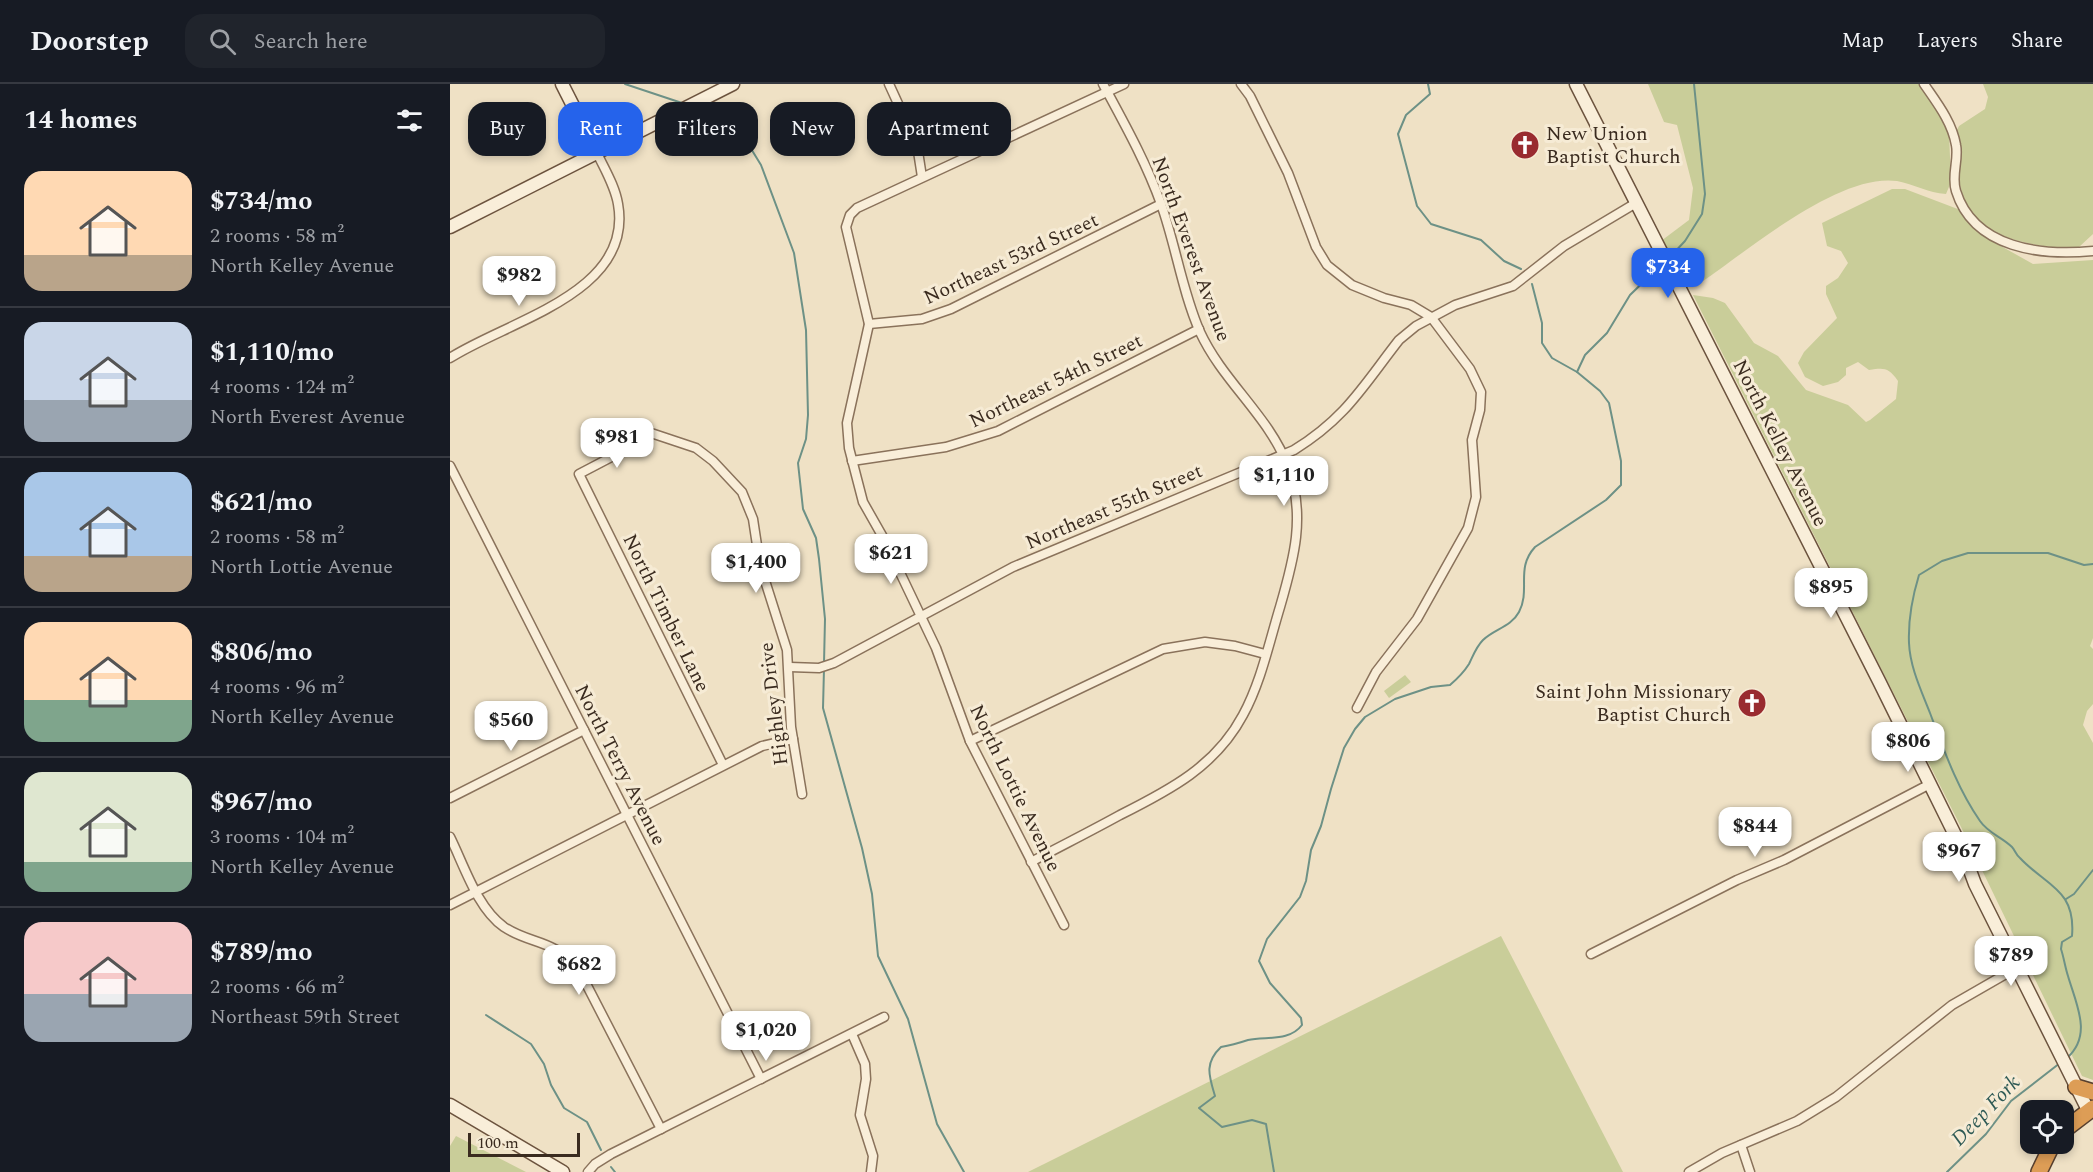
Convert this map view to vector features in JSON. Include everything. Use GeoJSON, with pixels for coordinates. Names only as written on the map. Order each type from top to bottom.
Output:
{"type":"FeatureCollection","features":[{"type":"Feature","properties":{"kind":"highway"},"geometry":{"type":"LineString","coordinates":[[2076,1087],[2093,1092]]}},
{"type":"Feature","properties":{"kind":"highway"},"geometry":{"type":"LineString","coordinates":[[2074,1123],[2091,1110]]}},
{"type":"Feature","properties":{"kind":"highway"},"geometry":{"type":"LineString","coordinates":[[2039,1172],[2048,1154]]}},
{"type":"Feature","properties":{"kind":"street"},"geometry":{"type":"LineString","coordinates":[[562,84],[571,102]]}},
{"type":"Feature","properties":{"kind":"street"},"geometry":{"type":"LineString","coordinates":[[643,130],[733,84]]}},
{"type":"Feature","properties":{"kind":"street"},"geometry":{"type":"LineString","coordinates":[[889,84],[916,145],[922,177],[1105,88],[1124,84]]}},
{"type":"Feature","properties":{"kind":"street"},"geometry":{"type":"LineString","coordinates":[[1241,84],[1250,96],[1288,172],[1316,248],[1327,265],[1352,285],[1384,298],[1412,305],[1431,317],[1470,369],[1481,392],[1480,410],[1472,440],[1475,507],[1464,536],[1418,618],[1376,672],[1357,708]]}},
{"type":"Feature","properties":{"kind":"street","name":"North Kelley Avenue"},"geometry":{"type":"LineString","coordinates":[[1576,84],[1930,784],[1962,849],[1975,884],[2018,966],[2076,1087],[2091,1110]]}},
{"type":"Feature","properties":{"kind":"street"},"geometry":{"type":"LineString","coordinates":[[1924,84],[1949,122],[1956,146],[1955,188],[1959,199],[1982,230],[1994,238],[2031,250],[2054,253],[2093,251]]}},
{"type":"Feature","properties":{"kind":"street","name":"North Everest Avenue"},"geometry":{"type":"LineString","coordinates":[[1031,862],[1193,775],[1226,742],[1242,716],[1265,654],[1292,565],[1298,535],[1295,496],[1283,454],[1271,433],[1218,365],[1199,329],[1161,204],[1105,88]]}},
{"type":"Feature","properties":{"kind":"street"},"geometry":{"type":"LineString","coordinates":[[450,227],[591,156]]}},
{"type":"Feature","properties":{"kind":"street"},"geometry":{"type":"LineString","coordinates":[[450,358],[572,294],[601,269],[614,246],[619,220],[614,187],[598,156]]}},
{"type":"Feature","properties":{"kind":"street","name":"North Lottie Avenue"},"geometry":{"type":"LineString","coordinates":[[922,177],[857,208],[847,221],[869,324],[847,423],[852,462],[863,502],[884,539],[944,667],[970,741],[1064,925]]}},
{"type":"Feature","properties":{"kind":"street","name":"Northeast 55th Street"},"geometry":{"type":"LineString","coordinates":[[790,667],[826,667],[1024,562],[1283,454],[1334,423],[1399,340],[1431,317],[1468,300],[1513,286],[1564,246],[1636,203]]}},
{"type":"Feature","properties":{"kind":"street","name":"Northeast 53rd Street"},"geometry":{"type":"LineString","coordinates":[[869,324],[922,319],[951,309],[1161,204]]}},
{"type":"Feature","properties":{"kind":"street","name":"Northeast 54th Street"},"geometry":{"type":"LineString","coordinates":[[852,462],[928,451],[982,437],[1199,329]]}},
{"type":"Feature","properties":{"kind":"street","name":"Highley Drive"},"geometry":{"type":"LineString","coordinates":[[636,433],[649,432],[696,448],[742,492],[753,519],[760,565],[781,627],[790,667],[793,739],[802,794]]}},
{"type":"Feature","properties":{"kind":"street","name":"North Timber Lane"},"geometry":{"type":"LineString","coordinates":[[636,433],[626,448],[579,474],[723,765]]}},
{"type":"Feature","properties":{"kind":"street","name":"North Terry Avenue"},"geometry":{"type":"LineString","coordinates":[[450,466],[761,1079]]}},
{"type":"Feature","properties":{"kind":"street"},"geometry":{"type":"LineString","coordinates":[[970,741],[1134,661],[1169,647],[1213,643],[1265,654]]}},
{"type":"Feature","properties":{"kind":"street"},"geometry":{"type":"LineString","coordinates":[[450,798],[584,730]]}},
{"type":"Feature","properties":{"kind":"street"},"geometry":{"type":"LineString","coordinates":[[450,905],[762,746],[793,739]]}},
{"type":"Feature","properties":{"kind":"street"},"geometry":{"type":"LineString","coordinates":[[1591,954],[1737,880],[1784,860],[1930,784]]}},
{"type":"Feature","properties":{"kind":"street"},"geometry":{"type":"LineString","coordinates":[[450,837],[477,891],[494,918],[506,928],[546,943],[566,956],[579,970],[661,1129]]}},
{"type":"Feature","properties":{"kind":"street"},"geometry":{"type":"LineString","coordinates":[[1689,1172],[1797,1121],[1836,1097],[1952,1005],[2018,966]]}},
{"type":"Feature","properties":{"kind":"street"},"geometry":{"type":"LineString","coordinates":[[588,1172],[601,1160],[884,1017]]}},
{"type":"Feature","properties":{"kind":"street"},"geometry":{"type":"LineString","coordinates":[[852,1034],[865,1064],[866,1080],[860,1114],[872,1151],[871,1172]]}},
{"type":"Feature","properties":{"kind":"street"},"geometry":{"type":"LineString","coordinates":[[450,1105],[563,1172]]}},
{"type":"Feature","properties":{"kind":"street"},"geometry":{"type":"LineString","coordinates":[[1741,1146],[1750,1172]]}},
{"type":"Feature","properties":{"kind":"green space"},"geometry":{"type":"Polygon","coordinates":[[[1648,84],[1921,84],[1949,132],[1951,182],[1946,194],[1897,181],[1874,182],[1849,189],[1796,216],[1703,281],[1684,285],[1661,241],[1689,220],[1693,188],[1677,125],[1664,122],[1648,84]]]}},
{"type":"Feature","properties":{"kind":"green space"},"geometry":{"type":"Polygon","coordinates":[[[1983,84],[2093,84],[2093,234],[2079,247],[2047,247],[2012,239],[1986,226],[1968,206],[1962,194],[1959,179],[1956,134],[1959,126],[1985,109],[1988,97],[1983,84]]]}},
{"type":"Feature","properties":{"kind":"green space"},"geometry":{"type":"Polygon","coordinates":[[[1892,189],[1905,189],[1963,211],[1983,236],[2033,264],[2093,260],[2093,638],[2090,646],[2093,649],[2093,704],[2087,711],[2083,725],[2093,743],[2093,1080],[2082,1076],[1963,831],[1693,295],[1713,298],[1725,303],[1754,343],[1778,356],[1806,390],[1848,405],[1866,422],[1870,420],[1896,399],[1898,381],[1891,373],[1882,369],[1869,370],[1858,362],[1846,368],[1846,375],[1838,382],[1823,386],[1805,377],[1798,363],[1804,352],[1837,318],[1826,294],[1826,286],[1838,278],[1848,263],[1841,251],[1827,246],[1822,223],[1892,189]]]}},
{"type":"Feature","properties":{"kind":"green space"},"geometry":{"type":"Polygon","coordinates":[[[1405,675],[1411,682],[1389,698],[1384,691],[1405,675]]]}},
{"type":"Feature","properties":{"kind":"green space"},"geometry":{"type":"Polygon","coordinates":[[[1501,936],[1623,1172],[1028,1172],[1501,936]]]}},
{"type":"Feature","properties":{"kind":"green space"},"geometry":{"type":"Polygon","coordinates":[[[456,1136],[526,1172],[450,1172],[450,1146],[456,1136]]]}},
{"type":"Feature","properties":{"kind":"waterway"},"geometry":{"type":"LineString","coordinates":[[625,84],[679,102]]}},
{"type":"Feature","properties":{"kind":"waterway"},"geometry":{"type":"LineString","coordinates":[[1428,84],[1430,94],[1406,115],[1398,134],[1417,206],[1431,224],[1481,240],[1504,261],[1521,269]]}},
{"type":"Feature","properties":{"kind":"waterway"},"geometry":{"type":"LineString","coordinates":[[1670,257],[1685,241],[1702,214],[1705,194],[1694,84]]}},
{"type":"Feature","properties":{"kind":"waterway"},"geometry":{"type":"LineString","coordinates":[[755,156],[761,165],[794,253],[806,330],[808,415],[806,439],[798,463],[803,509],[816,538],[819,559],[825,619],[824,663]]}},
{"type":"Feature","properties":{"kind":"waterway"},"geometry":{"type":"LineString","coordinates":[[1577,372],[1585,355],[1607,333],[1630,295],[1663,263]]}},
{"type":"Feature","properties":{"kind":"waterway"},"geometry":{"type":"LineString","coordinates":[[1274,1172],[1266,1124],[1252,1120],[1222,1127],[1199,1108],[1215,1096],[1209,1070],[1212,1059],[1221,1047],[1248,1040],[1284,1036],[1291,1034],[1302,1025],[1301,1018],[1270,983],[1259,961],[1267,939],[1300,897],[1306,881],[1311,850],[1321,826],[1344,748],[1365,717],[1395,699],[1431,687],[1450,685],[1467,667],[1483,640],[1516,617],[1524,595],[1526,563],[1535,547],[1606,500],[1621,485],[1621,461],[1609,403],[1600,391],[1577,372],[1552,358],[1542,343],[1542,323],[1532,284]]}},
{"type":"Feature","properties":{"kind":"waterway","name":"Deep Fork"},"geometry":{"type":"LineString","coordinates":[[2067,1058],[2075,1049],[2081,1029],[2078,1008],[2061,949],[2062,942],[2072,936],[2069,908],[2057,890],[2019,857],[2013,848],[1983,825],[1964,795],[1916,678],[1911,661],[1909,625],[1912,600],[1919,575],[1942,561],[1968,553],[2048,553],[2084,565],[2093,564]]}},
{"type":"Feature","properties":{"kind":"waterway"},"geometry":{"type":"LineString","coordinates":[[824,669],[823,708],[862,848],[872,894],[878,956],[908,1019],[937,1124],[964,1172]]}},
{"type":"Feature","properties":{"kind":"waterway"},"geometry":{"type":"LineString","coordinates":[[2066,899],[2074,894],[2093,870]]}},
{"type":"Feature","properties":{"kind":"waterway"},"geometry":{"type":"LineString","coordinates":[[486,1015],[531,1044],[544,1064],[551,1085],[564,1108],[587,1122],[601,1150]]}},
{"type":"Feature","properties":{"kind":"waterway","name":"Deep Fork"},"geometry":{"type":"LineString","coordinates":[[1947,1172],[1986,1134],[2011,1101],[2060,1063]]}},
{"type":"Feature","properties":{"kind":"waterway"},"geometry":{"type":"LineString","coordinates":[[611,1167],[615,1172]]}},
{"type":"Feature","properties":{"kind":"place","name":"New Union Baptist Church"},"geometry":{"type":"Point","coordinates":[1525,145]}},
{"type":"Feature","properties":{"kind":"place","name":"Saint John Missionary Baptist Church"},"geometry":{"type":"Point","coordinates":[1752,703]}}]}
